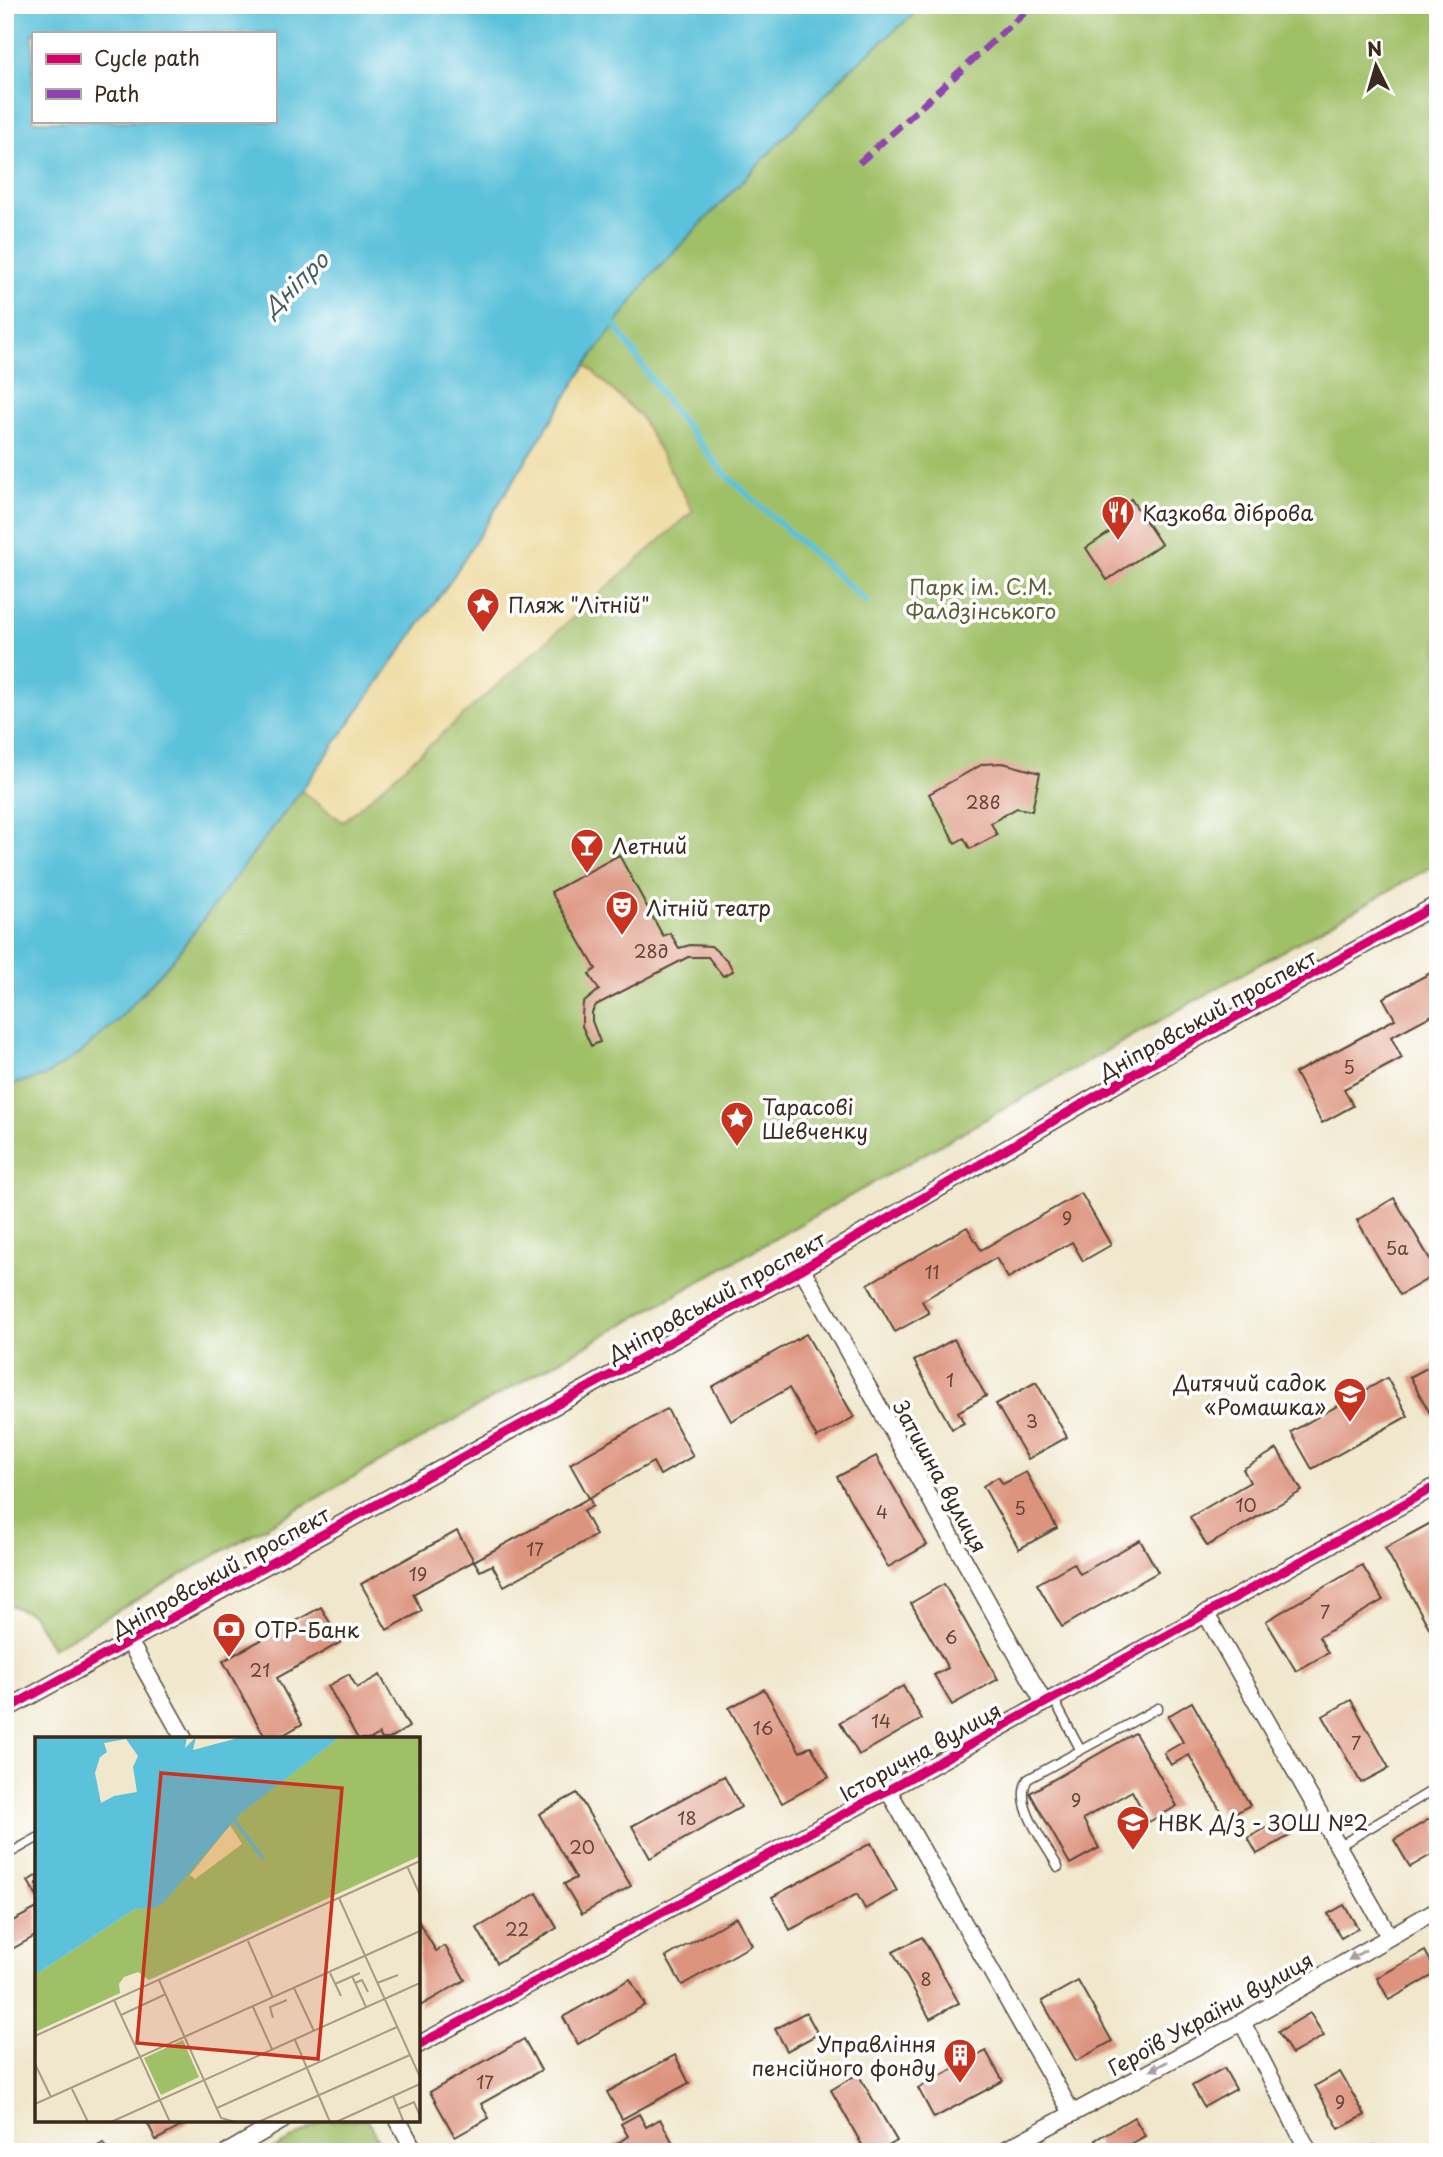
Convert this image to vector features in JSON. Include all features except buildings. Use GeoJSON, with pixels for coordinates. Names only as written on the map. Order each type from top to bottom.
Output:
{"type":"FeatureCollection","features":[{"type":"Feature","properties":{"kind":"street","name":"Дніпровський проспект"},"geometry":{"type":"LineString","coordinates":[[5,1710],[802,1269],[1135,1073],[1438,904]]}},
{"type":"Feature","properties":{"kind":"street","name":"Затишна вулиця"},"geometry":{"type":"LineString","coordinates":[[802,1269],[1048,1700]]}},
{"type":"Feature","properties":{"kind":"street","name":"Історична вулиця"},"geometry":{"type":"LineString","coordinates":[[420,2044],[888,1790],[1438,1485]]}},
{"type":"Feature","properties":{"kind":"street"},"geometry":{"type":"LineString","coordinates":[[1206,1614],[1389,1936]]}},
{"type":"Feature","properties":{"kind":"street"},"geometry":{"type":"LineString","coordinates":[[129,1641],[183,1737]]}},
{"type":"Feature","properties":{"kind":"street"},"geometry":{"type":"LineString","coordinates":[[888,1790],[1072,2112]]}},
{"type":"Feature","properties":{"kind":"street","name":"Героїв України вулиця"},"geometry":{"type":"LineString","coordinates":[[1001,2152],[1241,2022],[1438,1909]]}},
{"type":"Feature","properties":{"kind":"street"},"geometry":{"type":"LineString","coordinates":[[1241,2022],[1309,2152]]}},
{"type":"Feature","properties":{"kind":"street"},"geometry":{"type":"LineString","coordinates":[[228,2152],[280,2122]]}},
{"type":"Feature","properties":{"kind":"street"},"geometry":{"type":"LineString","coordinates":[[399,2122],[415,2152]]}},
{"type":"Feature","properties":{"kind":"lane"},"geometry":{"type":"LineString","coordinates":[[1048,1700],[1080,1749]]}},
{"type":"Feature","properties":{"kind":"lane"},"geometry":{"type":"LineString","coordinates":[[1058,1867],[1023,1802],[1024,1786],[1028,1779],[1158,1708]]}},
{"type":"Feature","properties":{"kind":"lane"},"geometry":{"type":"LineString","coordinates":[[1339,1846],[1438,1787]]}},
{"type":"Feature","properties":{"kind":"lane"},"geometry":{"type":"LineString","coordinates":[[5,1856],[35,1839]]}},
{"type":"Feature","properties":{"kind":"green space","name":"Парк ім. С.М. Фалдзінського"},"geometry":{"type":"Polygon","coordinates":[[[924,5],[1438,5],[1438,863],[52,1648],[32,1614],[5,1603],[5,1086],[45,1076],[82,1052],[118,1020],[173,959],[301,791],[449,583],[586,365],[651,276],[848,71],[924,5]]]}},
{"type":"Feature","properties":{"kind":"green space"},"geometry":{"type":"Polygon","coordinates":[[[322,2122],[368,2122],[385,2152],[269,2152],[322,2122]]]}},
{"type":"Feature","properties":{"kind":"sand","name":"Пляж \"Літній\""},"geometry":{"type":"Polygon","coordinates":[[[586,365],[640,416],[693,511],[343,822],[301,791],[449,583],[586,365]]]}},
{"type":"Feature","properties":{"kind":"water","name":"Дніпро"},"geometry":{"type":"Polygon","coordinates":[[[5,5],[924,5],[848,71],[651,276],[586,365],[449,583],[301,791],[173,959],[118,1020],[82,1052],[45,1076],[5,1086],[5,5]]]}},
{"type":"Feature","properties":{"kind":"waterway"},"geometry":{"type":"LineString","coordinates":[[615,325],[669,405],[724,473],[867,602]]}},
{"type":"Feature","properties":{"kind":"marked path"},"geometry":{"type":"LineString","coordinates":[[859,163],[1033,5]]}},
{"type":"Feature","properties":{"kind":"cycle path"},"geometry":{"type":"LineString","coordinates":[[5,1710],[802,1269],[1135,1073],[1438,904]]}},
{"type":"Feature","properties":{"kind":"cycle path"},"geometry":{"type":"LineString","coordinates":[[420,2044],[888,1790],[1438,1485]]}},
{"type":"Feature","properties":{"kind":"place","name":"Казкова дiброва"},"geometry":{"type":"Point","coordinates":[1118,542]}},
{"type":"Feature","properties":{"kind":"place","name":"Пляж \"Літній\""},"geometry":{"type":"Point","coordinates":[483,634]}},
{"type":"Feature","properties":{"kind":"place","name":"Летний"},"geometry":{"type":"Point","coordinates":[587,875]}},
{"type":"Feature","properties":{"kind":"place","name":"Літній театр"},"geometry":{"type":"Point","coordinates":[622,937]}},
{"type":"Feature","properties":{"kind":"place","name":"Тарасові Шевченку"},"geometry":{"type":"Point","coordinates":[737,1148]}},
{"type":"Feature","properties":{"kind":"place","name":"Дитячий садок «Ромашка»"},"geometry":{"type":"Point","coordinates":[1350,1424]}},
{"type":"Feature","properties":{"kind":"place","name":"ОТР-Банк"},"geometry":{"type":"Point","coordinates":[229,1659]}},
{"type":"Feature","properties":{"kind":"place","name":"НВК Д/з - ЗОШ №2"},"geometry":{"type":"Point","coordinates":[1133,1852]}},
{"type":"Feature","properties":{"kind":"place","name":"Управління пенсійного фонду"},"geometry":{"type":"Point","coordinates":[960,2085]}}]}
